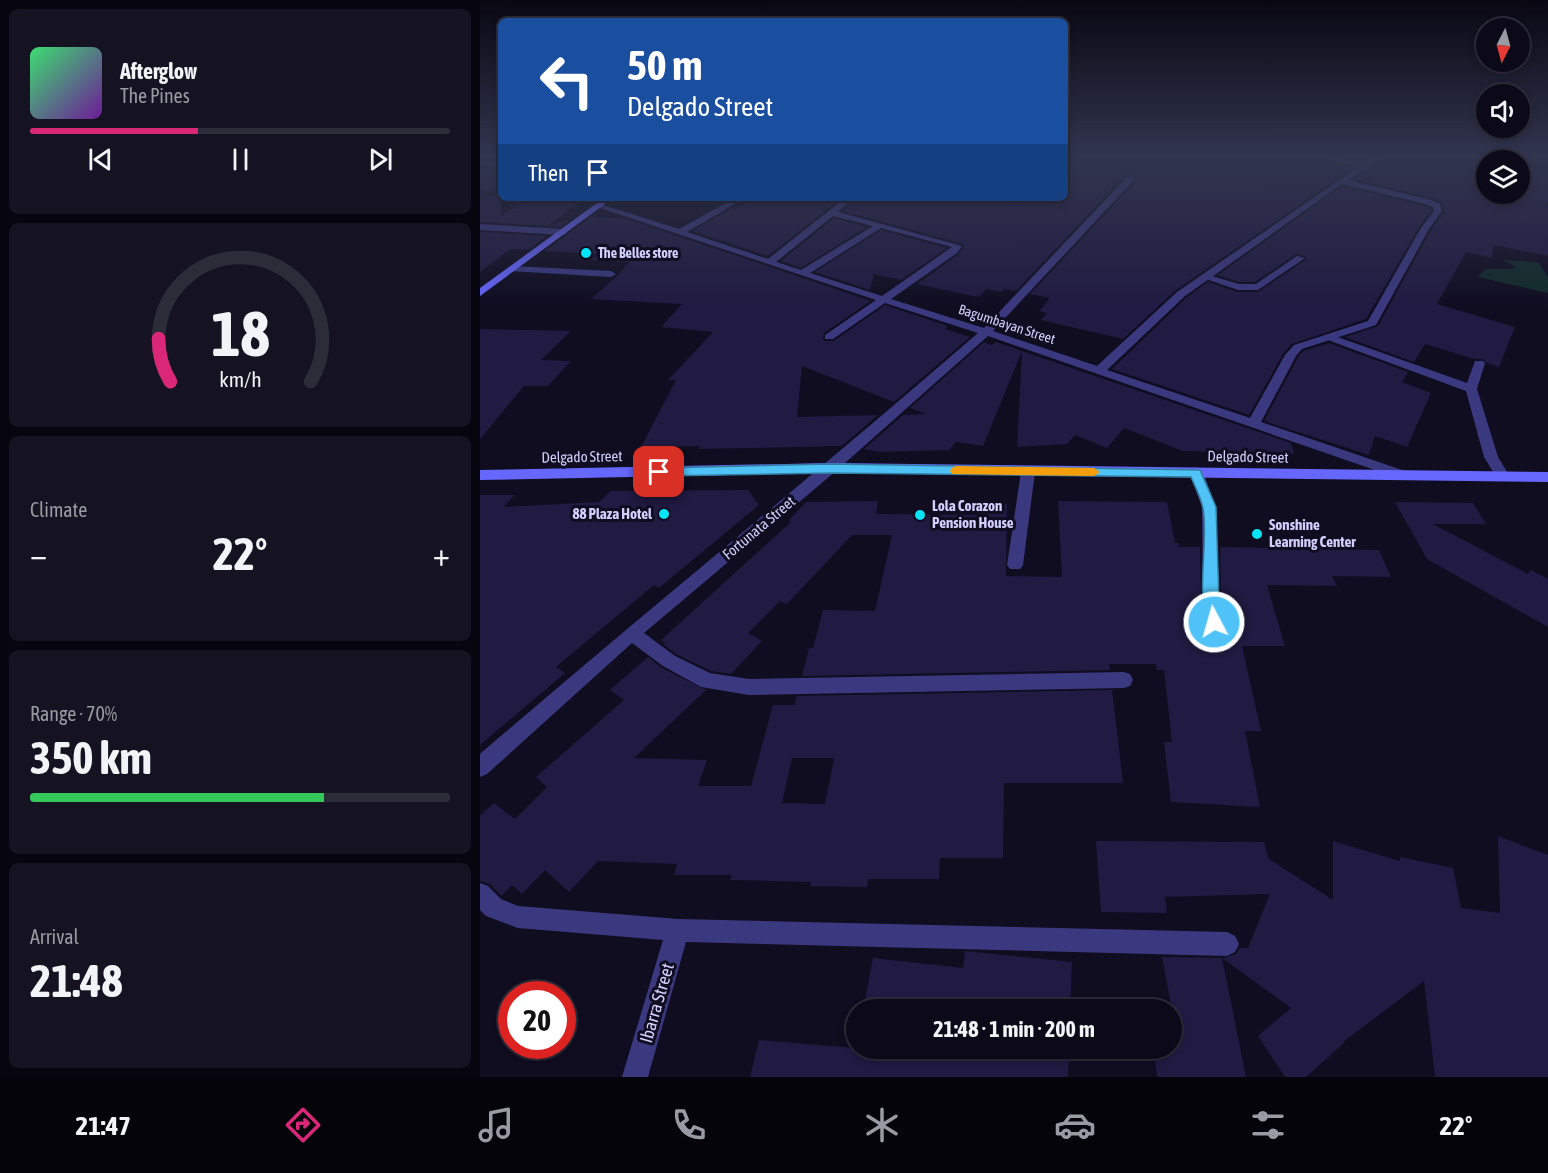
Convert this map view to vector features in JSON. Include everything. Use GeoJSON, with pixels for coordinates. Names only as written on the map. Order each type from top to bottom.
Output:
{"type":"FeatureCollection","features":[{"type":"Feature","properties":{"kind":"street"},"geometry":{"type":"LineString","coordinates":[[480,293],[598,206]]}},
{"type":"Feature","properties":{"kind":"street","name":"Bagumbayan Street"},"geometry":{"type":"LineString","coordinates":[[604,206],[769,263],[986,332],[1403,475]]}},
{"type":"Feature","properties":{"kind":"street"},"geometry":{"type":"LineString","coordinates":[[679,233],[726,206]]}},
{"type":"Feature","properties":{"kind":"street"},"geometry":{"type":"LineString","coordinates":[[769,263],[841,206]]}},
{"type":"Feature","properties":{"kind":"street","name":"Fortunata Street"},"geometry":{"type":"LineString","coordinates":[[480,767],[632,633],[831,468],[986,332],[1104,206]]}},
{"type":"Feature","properties":{"kind":"street"},"geometry":{"type":"LineString","coordinates":[[1099,371],[1168,304],[1306,206]]}},
{"type":"Feature","properties":{"kind":"street"},"geometry":{"type":"LineString","coordinates":[[1253,425],[1291,355],[1298,347],[1372,323],[1425,228],[1438,211],[1437,206]]}},
{"type":"Feature","properties":{"kind":"street"},"geometry":{"type":"LineString","coordinates":[[829,337],[954,251],[957,246],[833,213]]}},
{"type":"Feature","properties":{"kind":"street"},"geometry":{"type":"LineString","coordinates":[[803,273],[879,226]]}},
{"type":"Feature","properties":{"kind":"street"},"geometry":{"type":"LineString","coordinates":[[480,227],[564,232]]}},
{"type":"Feature","properties":{"kind":"street"},"geometry":{"type":"LineString","coordinates":[[1205,278],[1238,286],[1258,287],[1300,258]]}},
{"type":"Feature","properties":{"kind":"street"},"geometry":{"type":"LineString","coordinates":[[512,269],[610,274]]}},
{"type":"Feature","properties":{"kind":"street"},"geometry":{"type":"LineString","coordinates":[[1329,337],[1471,389]]}},
{"type":"Feature","properties":{"kind":"street"},"geometry":{"type":"LineString","coordinates":[[1479,363],[1471,389],[1491,457],[1503,477]]}},
{"type":"Feature","properties":{"kind":"street","name":"Delgado Street"},"geometry":{"type":"LineString","coordinates":[[480,475],[831,468],[1548,477]]}},
{"type":"Feature","properties":{"kind":"street"},"geometry":{"type":"LineString","coordinates":[[1014,565],[1028,472]]}},
{"type":"Feature","properties":{"kind":"street"},"geometry":{"type":"LineString","coordinates":[[1196,472],[1209,507],[1211,601],[1217,643]]}},
{"type":"Feature","properties":{"kind":"street"},"geometry":{"type":"LineString","coordinates":[[632,633],[669,661],[707,681],[749,687],[1124,680]]}},
{"type":"Feature","properties":{"kind":"street"},"geometry":{"type":"LineString","coordinates":[[480,894],[494,908],[518,917],[678,930],[1227,944]]}},
{"type":"Feature","properties":{"kind":"street","name":"Ibarra Street"},"geometry":{"type":"LineString","coordinates":[[635,1077],[678,930]]}},
{"type":"Feature","properties":{"kind":"green space"},"geometry":{"type":"Polygon","coordinates":[[[1503,260],[1538,262],[1548,277],[1548,293],[1478,277],[1486,269],[1516,267],[1503,260]]]}},
{"type":"Feature","properties":{"kind":"building"},"geometry":{"type":"Polygon","coordinates":[[[480,206],[501,206],[501,216],[516,206],[574,206],[549,225],[570,220],[561,227],[480,222],[480,206]]]}},
{"type":"Feature","properties":{"kind":"building"},"geometry":{"type":"Polygon","coordinates":[[[831,206],[768,256],[692,231],[734,207],[831,206]]]}},
{"type":"Feature","properties":{"kind":"building"},"geometry":{"type":"Polygon","coordinates":[[[848,206],[1096,206],[1016,291],[1005,289],[1001,292],[987,289],[978,297],[917,284],[958,255],[964,247],[963,244],[843,211],[848,206]]]}},
{"type":"Feature","properties":{"kind":"building"},"geometry":{"type":"Polygon","coordinates":[[[1113,206],[1297,206],[1176,290],[1123,339],[1041,320],[1047,313],[1039,311],[1050,298],[1030,294],[1113,206]]]}},
{"type":"Feature","properties":{"kind":"building"},"geometry":{"type":"Polygon","coordinates":[[[1314,206],[1425,206],[1432,210],[1419,227],[1366,319],[1292,344],[1283,354],[1249,415],[1112,369],[1186,298],[1208,282],[1237,292],[1258,292],[1306,260],[1306,256],[1296,254],[1255,282],[1239,282],[1218,275],[1314,206]]]}},
{"type":"Feature","properties":{"kind":"building"},"geometry":{"type":"Polygon","coordinates":[[[1443,206],[1548,206],[1548,256],[1493,245],[1492,258],[1466,252],[1437,304],[1515,327],[1499,367],[1483,359],[1474,359],[1425,344],[1414,362],[1345,337],[1378,326],[1431,230],[1444,212],[1443,206]]]}},
{"type":"Feature","properties":{"kind":"building"},"geometry":{"type":"Polygon","coordinates":[[[591,217],[627,219],[871,301],[824,333],[825,341],[834,341],[885,305],[948,326],[945,329],[970,337],[894,402],[802,366],[797,417],[878,415],[842,446],[698,449],[700,446],[641,447],[676,380],[668,380],[713,332],[661,327],[682,304],[591,299],[629,262],[592,260],[599,254],[545,251],[591,217]]]}},
{"type":"Feature","properties":{"kind":"building"},"geometry":{"type":"Polygon","coordinates":[[[834,218],[867,227],[801,268],[781,261],[834,218]]]}},
{"type":"Feature","properties":{"kind":"building"},"geometry":{"type":"Polygon","coordinates":[[[881,230],[947,248],[901,280],[874,274],[870,290],[815,272],[881,230]]]}},
{"type":"Feature","properties":{"kind":"building"},"geometry":{"type":"Polygon","coordinates":[[[480,232],[547,236],[528,250],[511,249],[480,272],[480,232]]]}},
{"type":"Feature","properties":{"kind":"building"},"geometry":{"type":"Polygon","coordinates":[[[480,329],[571,331],[541,360],[571,361],[548,386],[524,386],[480,439],[480,329]]]}},
{"type":"Feature","properties":{"kind":"building"},"geometry":{"type":"Polygon","coordinates":[[[984,342],[992,345],[996,342],[1022,351],[983,446],[956,442],[949,450],[880,452],[864,449],[903,415],[926,414],[910,408],[984,342]]]}},
{"type":"Feature","properties":{"kind":"building"},"geometry":{"type":"Polygon","coordinates":[[[1329,343],[1408,372],[1402,382],[1431,393],[1407,447],[1375,436],[1369,455],[1264,421],[1303,351],[1329,343]]]}},
{"type":"Feature","properties":{"kind":"building"},"geometry":{"type":"Polygon","coordinates":[[[1022,351],[1291,443],[1294,454],[1183,451],[1124,428],[1107,448],[1075,435],[1067,444],[1017,447],[1022,351]]]}},
{"type":"Feature","properties":{"kind":"building"},"geometry":{"type":"Polygon","coordinates":[[[748,490],[759,505],[659,588],[654,585],[556,667],[565,673],[480,745],[480,495],[514,495],[504,507],[599,502],[611,491],[748,490]]]}},
{"type":"Feature","properties":{"kind":"building"},"geometry":{"type":"Polygon","coordinates":[[[878,501],[876,514],[985,515],[986,504],[1007,504],[1006,576],[1062,577],[1058,501],[1167,502],[1175,543],[1178,543],[1179,547],[1200,547],[1201,601],[1206,643],[1209,649],[1216,652],[1224,650],[1228,643],[1221,601],[1220,547],[1379,550],[1391,577],[1332,576],[1337,586],[1267,585],[1285,646],[1242,646],[1261,731],[1245,731],[1260,807],[1171,802],[1164,742],[1172,742],[1164,670],[1157,670],[1156,664],[1109,664],[1110,670],[802,676],[809,648],[813,648],[823,610],[875,611],[892,535],[852,535],[787,604],[780,601],[748,633],[762,641],[731,674],[711,671],[676,654],[663,644],[665,643],[661,640],[791,522],[789,520],[806,502],[878,501]]]}},
{"type":"Feature","properties":{"kind":"building"},"geometry":{"type":"Polygon","coordinates":[[[1395,502],[1473,503],[1486,524],[1433,524],[1528,574],[1531,570],[1548,579],[1548,627],[1427,559],[1395,502]]]}},
{"type":"Feature","properties":{"kind":"building"},"geometry":{"type":"Polygon","coordinates":[[[648,657],[662,668],[706,690],[634,758],[707,760],[698,786],[751,786],[773,705],[794,705],[797,696],[1112,690],[1123,783],[1004,783],[1003,858],[940,858],[939,879],[868,879],[867,887],[810,886],[811,882],[730,880],[732,875],[674,875],[677,864],[598,861],[569,892],[545,870],[522,894],[512,885],[501,896],[490,884],[480,881],[480,816],[494,803],[515,819],[547,787],[536,777],[624,700],[610,690],[648,657]],[[792,758],[782,803],[825,804],[834,758],[792,758]]]}},
{"type":"Feature","properties":{"kind":"building"},"geometry":{"type":"Polygon","coordinates":[[[1498,836],[1548,855],[1548,1077],[1435,1077],[1424,981],[1343,1042],[1306,1077],[1285,1077],[1258,1036],[1291,1008],[1222,958],[1236,954],[1240,948],[1248,948],[1270,894],[1165,897],[1167,913],[1101,912],[1096,841],[1264,842],[1269,859],[1333,900],[1333,841],[1400,861],[1400,857],[1453,868],[1461,908],[1500,913],[1498,836]]]}},
{"type":"Feature","properties":{"kind":"building"},"geometry":{"type":"Polygon","coordinates":[[[965,951],[1072,962],[1070,999],[865,999],[873,958],[963,968],[965,951]]]}},
{"type":"Feature","properties":{"kind":"building"},"geometry":{"type":"Polygon","coordinates":[[[1162,957],[1222,958],[1246,1077],[1157,1077],[1155,1059],[1182,1059],[1182,999],[1170,999],[1162,957]]]}},
{"type":"Feature","properties":{"kind":"building"},"geometry":{"type":"Polygon","coordinates":[[[759,1040],[846,1047],[846,1059],[1069,1059],[1068,1077],[750,1077],[759,1040]]]}},
{"type":"Feature","properties":{"kind":"slow traffic"},"geometry":{"type":"LineString","coordinates":[[956,471],[1094,472]]}},
{"type":"Feature","properties":{"kind":"place","name":"The Belles store"},"geometry":{"type":"Point","coordinates":[586,253]}},
{"type":"Feature","properties":{"kind":"place","name":"88 Plaza Hotel"},"geometry":{"type":"Point","coordinates":[664,514]}},
{"type":"Feature","properties":{"kind":"place","name":"Lola Corazon Pension House"},"geometry":{"type":"Point","coordinates":[920,515]}},
{"type":"Feature","properties":{"kind":"place","name":"Sonshine Learning Center"},"geometry":{"type":"Point","coordinates":[1257,534]}},
{"type":"Feature","properties":{"kind":"route"},"geometry":{"type":"LineString","coordinates":[[659,472],[831,468],[1028,472],[1196,472],[1209,507],[1211,601],[1214,622]]}}]}
